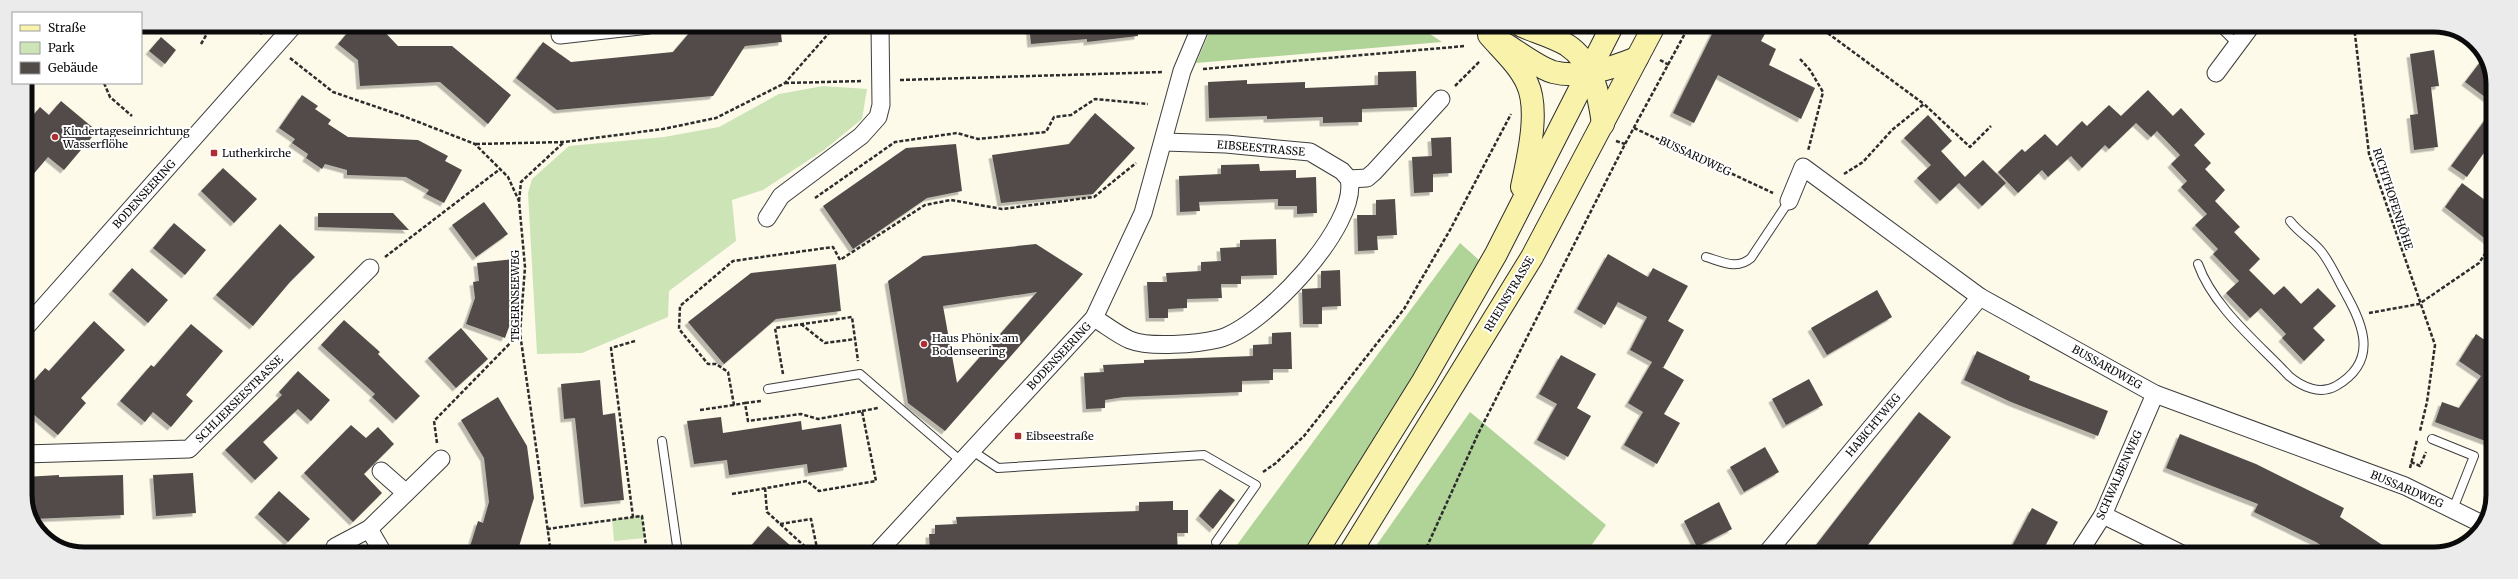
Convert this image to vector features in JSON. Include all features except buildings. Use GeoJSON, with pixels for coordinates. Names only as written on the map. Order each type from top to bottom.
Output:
{"type":"FeatureCollection","features":[{"type":"Feature","properties":{"kind":"street","name":"BODENSEERING"},"geometry":{"type":"LineString","coordinates":[[32,320],[278,46],[289,32]]}},
{"type":"Feature","properties":{"kind":"street"},"geometry":{"type":"LineString","coordinates":[[560,35],[587,32]]}},
{"type":"Feature","properties":{"kind":"street"},"geometry":{"type":"LineString","coordinates":[[767,218],[781,196],[861,136],[878,117],[881,80],[880,32]]}},
{"type":"Feature","properties":{"kind":"street","name":"BODENSEERING"},"geometry":{"type":"LineString","coordinates":[[882,547],[1094,318],[1143,213],[1164,142],[1182,71],[1198,32]]}},
{"type":"Feature","properties":{"kind":"street"},"geometry":{"type":"LineString","coordinates":[[1485,32],[1520,71],[1528,85],[1531,102],[1532,129],[1517,212]]}},
{"type":"Feature","properties":{"kind":"street"},"geometry":{"type":"LineString","coordinates":[[1486,32],[1552,72],[1572,75],[1612,68],[1637,58]]}},
{"type":"Feature","properties":{"kind":"street"},"geometry":{"type":"LineString","coordinates":[[1537,32],[1566,44],[1582,56],[1599,96],[1603,124]]}},
{"type":"Feature","properties":{"kind":"street"},"geometry":{"type":"LineString","coordinates":[[1320,547],[1423,381],[1496,254],[1609,32]]}},
{"type":"Feature","properties":{"kind":"street","name":"RHEINSTRASSE"},"geometry":{"type":"LineString","coordinates":[[1354,547],[1509,296],[1603,124],[1651,32]]}},
{"type":"Feature","properties":{"kind":"street"},"geometry":{"type":"LineString","coordinates":[[2216,73],[2246,32]]}},
{"type":"Feature","properties":{"kind":"street"},"geometry":{"type":"LineString","coordinates":[[1094,318],[1121,335],[1140,343],[1203,342],[1231,335],[1256,319],[1296,280],[1325,247],[1335,231],[1350,195],[1350,179],[1367,178],[1374,172],[1441,99]]}},
{"type":"Feature","properties":{"kind":"street","name":"EIBSEESTRASSE"},"geometry":{"type":"LineString","coordinates":[[1164,142],[1226,144],[1310,152],[1330,163],[1350,179]]}},
{"type":"Feature","properties":{"kind":"street"},"geometry":{"type":"LineString","coordinates":[[1789,201],[1803,166]]}},
{"type":"Feature","properties":{"kind":"street","name":"BUSSARDWEG"},"geometry":{"type":"LineString","coordinates":[[1803,166],[1980,297],[2156,394],[2405,486],[2478,522]]}},
{"type":"Feature","properties":{"kind":"street","name":"SCHLIERSEESTRASSE"},"geometry":{"type":"LineString","coordinates":[[32,454],[189,449],[370,268]]}},
{"type":"Feature","properties":{"kind":"street","name":"HABICHTWEG"},"geometry":{"type":"LineString","coordinates":[[1772,547],[1980,297]]}},
{"type":"Feature","properties":{"kind":"street","name":"SCHWALBENWEG"},"geometry":{"type":"LineString","coordinates":[[2082,547],[2103,515],[2156,394]]}},
{"type":"Feature","properties":{"kind":"street"},"geometry":{"type":"LineString","coordinates":[[335,546],[369,529],[441,459]]}},
{"type":"Feature","properties":{"kind":"street"},"geometry":{"type":"LineString","coordinates":[[381,471],[406,493]]}},
{"type":"Feature","properties":{"kind":"street"},"geometry":{"type":"LineString","coordinates":[[2103,515],[2168,547]]}},
{"type":"Feature","properties":{"kind":"street"},"geometry":{"type":"LineString","coordinates":[[369,529],[380,547]]}},
{"type":"Feature","properties":{"kind":"lane"},"geometry":{"type":"LineString","coordinates":[[2226,32],[2237,44]]}},
{"type":"Feature","properties":{"kind":"lane"},"geometry":{"type":"LineString","coordinates":[[1706,257],[1734,266],[1745,264],[1751,258],[1789,201]]}},
{"type":"Feature","properties":{"kind":"lane"},"geometry":{"type":"LineString","coordinates":[[2198,264],[2204,282],[2216,299],[2300,385],[2316,390],[2331,389],[2344,381],[2355,370],[2365,345],[2358,315],[2322,252],[2290,221]]}},
{"type":"Feature","properties":{"kind":"lane"},"geometry":{"type":"LineString","coordinates":[[768,389],[860,374],[966,455],[998,468],[1204,455],[1256,485],[1216,542]]}},
{"type":"Feature","properties":{"kind":"lane"},"geometry":{"type":"LineString","coordinates":[[2432,440],[2474,456],[2453,509]]}},
{"type":"Feature","properties":{"kind":"lane"},"geometry":{"type":"LineString","coordinates":[[662,441],[677,547]]}},
{"type":"Feature","properties":{"kind":"path"},"geometry":{"type":"LineString","coordinates":[[201,44],[208,32]]}},
{"type":"Feature","properties":{"kind":"path","name":"TEGERNSEEWEG"},"geometry":{"type":"LineString","coordinates":[[259,32],[278,46],[333,92],[403,116],[476,144],[508,177],[519,201],[525,267],[520,333],[549,547]]}},
{"type":"Feature","properties":{"kind":"path"},"geometry":{"type":"LineString","coordinates":[[476,144],[564,142],[664,129],[716,118],[785,83],[830,32]]}},
{"type":"Feature","properties":{"kind":"path"},"geometry":{"type":"LineString","coordinates":[[1427,547],[1478,434],[1634,128],[1686,32]]}},
{"type":"Feature","properties":{"kind":"path"},"geometry":{"type":"LineString","coordinates":[[1826,32],[1924,104],[1970,148],[1991,126]]}},
{"type":"Feature","properties":{"kind":"path","name":"RICHTHOFENHÖHE"},"geometry":{"type":"LineString","coordinates":[[2355,32],[2368,154],[2419,304],[2432,336],[2435,356],[2428,402],[2405,486]]}},
{"type":"Feature","properties":{"kind":"path"},"geometry":{"type":"LineString","coordinates":[[785,83],[1138,74],[1465,46]]}},
{"type":"Feature","properties":{"kind":"path"},"geometry":{"type":"LineString","coordinates":[[1800,59],[1810,70],[1823,92],[1803,166]]}},
{"type":"Feature","properties":{"kind":"path"},"geometry":{"type":"LineString","coordinates":[[1441,99],[1480,60]]}},
{"type":"Feature","properties":{"kind":"path"},"geometry":{"type":"LineString","coordinates":[[104,84],[110,97],[132,116]]}},
{"type":"Feature","properties":{"kind":"path"},"geometry":{"type":"LineString","coordinates":[[815,198],[895,142],[957,133],[978,140],[1046,132],[1054,117],[1071,115],[1095,99],[1148,104]]}},
{"type":"Feature","properties":{"kind":"path"},"geometry":{"type":"LineString","coordinates":[[1842,176],[1863,162],[1892,130],[1924,104]]}},
{"type":"Feature","properties":{"kind":"path"},"geometry":{"type":"LineString","coordinates":[[1249,481],[1276,463],[1304,436],[1404,309],[1450,230],[1492,146],[1514,108]]}},
{"type":"Feature","properties":{"kind":"path","name":"BUSSARDWEG"},"geometry":{"type":"LineString","coordinates":[[1634,128],[1756,185]]}},
{"type":"Feature","properties":{"kind":"path"},"geometry":{"type":"LineString","coordinates":[[519,201],[521,182],[564,142]]}},
{"type":"Feature","properties":{"kind":"path"},"geometry":{"type":"LineString","coordinates":[[734,405],[728,372],[716,364],[708,364],[679,329],[680,306],[732,261],[833,248],[840,260],[925,205],[951,200],[1002,209],[1094,197],[1136,162]]}},
{"type":"Feature","properties":{"kind":"path"},"geometry":{"type":"LineString","coordinates":[[370,268],[500,169]]}},
{"type":"Feature","properties":{"kind":"path"},"geometry":{"type":"LineString","coordinates":[[2358,315],[2419,304],[2479,263],[2486,252]]}},
{"type":"Feature","properties":{"kind":"path"},"geometry":{"type":"LineString","coordinates":[[785,386],[775,328],[852,317],[860,374]]}},
{"type":"Feature","properties":{"kind":"path"},"geometry":{"type":"LineString","coordinates":[[801,324],[825,343],[855,339]]}},
{"type":"Feature","properties":{"kind":"path"},"geometry":{"type":"LineString","coordinates":[[441,459],[434,421],[520,333]]}},
{"type":"Feature","properties":{"kind":"path"},"geometry":{"type":"LineString","coordinates":[[633,517],[611,348],[635,342]]}},
{"type":"Feature","properties":{"kind":"path"},"geometry":{"type":"LineString","coordinates":[[700,410],[763,401]]}},
{"type":"Feature","properties":{"kind":"path"},"geometry":{"type":"LineString","coordinates":[[732,494],[807,481],[819,491],[876,481],[862,411],[818,419],[801,414],[748,421],[745,403]]}},
{"type":"Feature","properties":{"kind":"path"},"geometry":{"type":"LineString","coordinates":[[2412,462],[2420,466],[2426,452]]}},
{"type":"Feature","properties":{"kind":"path"},"geometry":{"type":"LineString","coordinates":[[765,488],[767,512],[805,547]]}},
{"type":"Feature","properties":{"kind":"path"},"geometry":{"type":"LineString","coordinates":[[547,529],[642,516],[646,547]]}},
{"type":"Feature","properties":{"kind":"path"},"geometry":{"type":"LineString","coordinates":[[780,524],[811,519],[817,547]]}},
{"type":"Feature","properties":{"kind":"green space"},"geometry":{"type":"Polygon","coordinates":[[[1209,32],[1427,32],[1442,42],[1196,63],[1209,32]]]}},
{"type":"Feature","properties":{"kind":"green space"},"geometry":{"type":"Polygon","coordinates":[[[823,86],[867,89],[862,119],[824,150],[763,190],[732,200],[736,241],[669,291],[668,317],[582,353],[537,354],[528,193],[532,179],[569,146],[664,137],[719,127],[779,94],[823,86]]]}},
{"type":"Feature","properties":{"kind":"green space"},"geometry":{"type":"Polygon","coordinates":[[[1460,243],[1479,260],[1398,405],[1306,547],[1235,547],[1460,243]]]}},
{"type":"Feature","properties":{"kind":"green space"},"geometry":{"type":"Polygon","coordinates":[[[1470,412],[1606,525],[1590,547],[1375,547],[1470,412]]]}},
{"type":"Feature","properties":{"kind":"green space"},"geometry":{"type":"Polygon","coordinates":[[[642,516],[645,538],[614,541],[612,520],[642,516]]]}},
{"type":"Feature","properties":{"kind":"place","name":"Kindertageseinrichtung Wasserflöhe"},"geometry":{"type":"Point","coordinates":[55,137]}},
{"type":"Feature","properties":{"kind":"place","name":"Lutherkirche"},"geometry":{"type":"Point","coordinates":[214,153]}},
{"type":"Feature","properties":{"kind":"place","name":"Haus Phönix am Bodenseering"},"geometry":{"type":"Point","coordinates":[924,344]}},
{"type":"Feature","properties":{"kind":"place","name":"Eibseestraße"},"geometry":{"type":"Point","coordinates":[1018,436]}}]}
